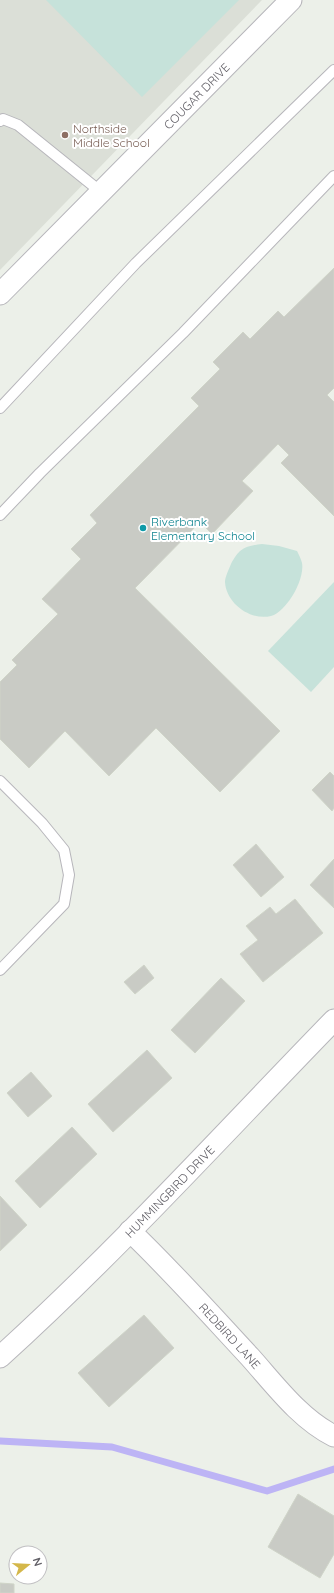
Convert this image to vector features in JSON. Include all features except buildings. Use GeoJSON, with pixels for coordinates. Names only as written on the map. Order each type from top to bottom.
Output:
{"type":"FeatureCollection","features":[{"type":"Feature","properties":{"kind":"street","name":"COUGAR DRIVE"},"geometry":{"type":"LineString","coordinates":[[0,294],[291,0]]}},
{"type":"Feature","properties":{"kind":"street","name":"HUMMINGBIRD DRIVE"},"geometry":{"type":"LineString","coordinates":[[0,1357],[31,1329],[130,1231],[334,1020]]}},
{"type":"Feature","properties":{"kind":"street","name":"REDBIRD LANE"},"geometry":{"type":"LineString","coordinates":[[130,1231],[163,1262],[288,1400],[323,1431],[334,1436]]}},
{"type":"Feature","properties":{"kind":"lane"},"geometry":{"type":"LineString","coordinates":[[0,408],[136,263],[334,70]]}},
{"type":"Feature","properties":{"kind":"lane"},"geometry":{"type":"LineString","coordinates":[[0,121],[3,119],[18,124],[101,192]]}},
{"type":"Feature","properties":{"kind":"lane"},"geometry":{"type":"LineString","coordinates":[[0,515],[40,473],[183,333],[334,176]]}},
{"type":"Feature","properties":{"kind":"lane"},"geometry":{"type":"LineString","coordinates":[[0,781],[42,823],[64,850],[69,875],[64,904],[0,970]]}},
{"type":"Feature","properties":{"kind":"shaded area","name":"Northside Middle School"},"geometry":{"type":"Polygon","coordinates":[[[0,0],[262,0],[0,270],[0,0]]]}},
{"type":"Feature","properties":{"kind":"shaded area"},"geometry":{"type":"Polygon","coordinates":[[[46,0],[239,0],[142,97],[46,0]]]}},
{"type":"Feature","properties":{"kind":"shaded area"},"geometry":{"type":"Polygon","coordinates":[[[262,544],[279,546],[297,551],[302,562],[301,576],[293,595],[280,611],[274,615],[263,617],[255,616],[240,609],[234,603],[226,590],[225,582],[226,575],[237,555],[246,547],[262,544]]]}},
{"type":"Feature","properties":{"kind":"shaded area"},"geometry":{"type":"Polygon","coordinates":[[[334,582],[334,667],[311,692],[268,651],[334,582]]]}},
{"type":"Feature","properties":{"kind":"waterway"},"geometry":{"type":"LineString","coordinates":[[0,1441],[112,1447],[267,1491],[334,1469]]}},
{"type":"Feature","properties":{"kind":"place","name":"Northside Middle School"},"geometry":{"type":"Point","coordinates":[65,135]}},
{"type":"Feature","properties":{"kind":"place","name":"Riverbank Elementary School"},"geometry":{"type":"Point","coordinates":[143,528]}}]}
